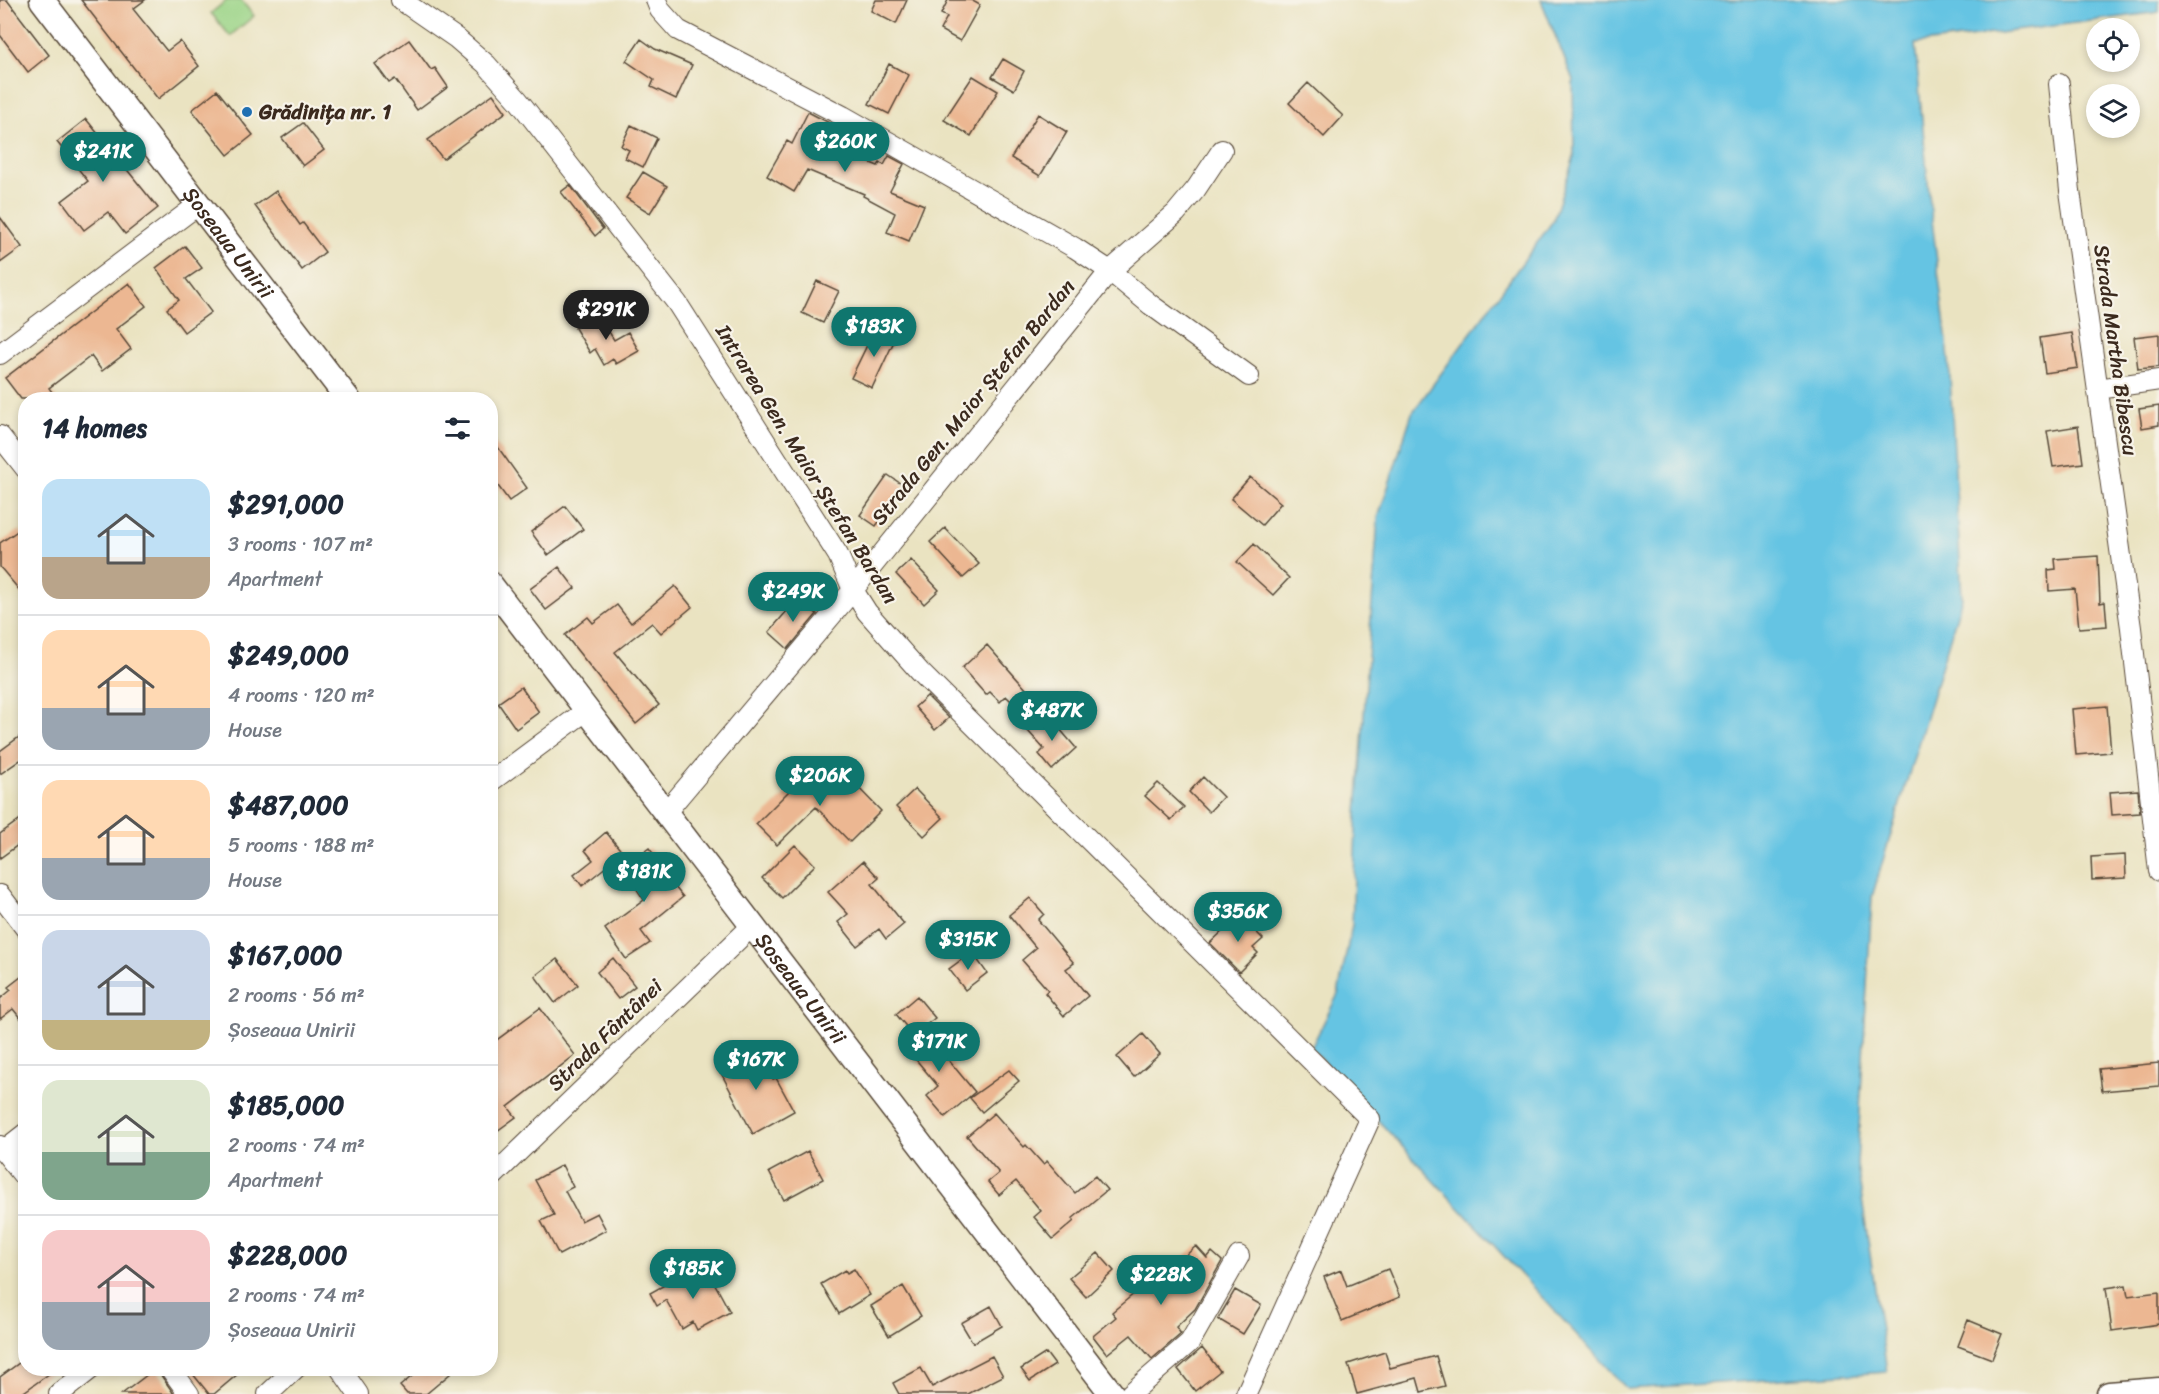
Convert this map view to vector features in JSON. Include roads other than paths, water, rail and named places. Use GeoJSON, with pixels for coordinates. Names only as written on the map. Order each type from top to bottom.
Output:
{"type":"FeatureCollection","features":[{"type":"Feature","properties":{"kind":"main road","name":"Șoseaua Unirii"},"geometry":{"type":"LineString","coordinates":[[50,3],[198,204],[343,392]]}},
{"type":"Feature","properties":{"kind":"main road","name":"Șoseaua Unirii"},"geometry":{"type":"LineString","coordinates":[[498,594],[1112,1394]]}},
{"type":"Feature","properties":{"kind":"main road"},"geometry":{"type":"LineString","coordinates":[[2109,1394],[2146,1392]]}},
{"type":"Feature","properties":{"kind":"street","name":"Intrarea Gen. Maior Ștefan Bardan"},"geometry":{"type":"LineString","coordinates":[[401,0],[431,7],[486,64],[518,100],[677,303],[838,555],[853,590],[867,612],[920,672],[1370,1119],[1246,1394]]}},
{"type":"Feature","properties":{"kind":"street","name":"Strada Gen. Maior Ștefan Bardan"},"geometry":{"type":"LineString","coordinates":[[656,0],[660,10],[678,30],[843,116],[1065,242],[1110,271],[1151,305],[1249,376]]}},
{"type":"Feature","properties":{"kind":"street","name":"Strada Martha Bibescu"},"geometry":{"type":"LineString","coordinates":[[2059,84],[2070,191],[2131,628],[2159,871]]}},
{"type":"Feature","properties":{"kind":"street"},"geometry":{"type":"LineString","coordinates":[[1110,271],[1176,213],[1222,150]]}},
{"type":"Feature","properties":{"kind":"street"},"geometry":{"type":"LineString","coordinates":[[0,354],[198,204]]}},
{"type":"Feature","properties":{"kind":"street","name":"Strada Gen. Maior Ștefan Bardan"},"geometry":{"type":"LineString","coordinates":[[666,812],[853,590],[1110,271]]}},
{"type":"Feature","properties":{"kind":"street"},"geometry":{"type":"LineString","coordinates":[[2098,389],[2159,380]]}},
{"type":"Feature","properties":{"kind":"street"},"geometry":{"type":"LineString","coordinates":[[0,436],[18,459]]}},
{"type":"Feature","properties":{"kind":"street"},"geometry":{"type":"LineString","coordinates":[[498,776],[587,710]]}},
{"type":"Feature","properties":{"kind":"street"},"geometry":{"type":"LineString","coordinates":[[0,895],[18,918]]}},
{"type":"Feature","properties":{"kind":"street","name":"Strada Fântânei"},"geometry":{"type":"LineString","coordinates":[[498,1171],[752,926]]}},
{"type":"Feature","properties":{"kind":"street"},"geometry":{"type":"LineString","coordinates":[[18,1138],[2,1148],[18,1169]]}},
{"type":"Feature","properties":{"kind":"street"},"geometry":{"type":"LineString","coordinates":[[1130,1394],[1177,1356],[1190,1342],[1239,1256]]}},
{"type":"Feature","properties":{"kind":"street"},"geometry":{"type":"LineString","coordinates":[[58,1394],[82,1376]]}},
{"type":"Feature","properties":{"kind":"street"},"geometry":{"type":"LineString","coordinates":[[176,1376],[189,1394]]}},
{"type":"Feature","properties":{"kind":"street"},"geometry":{"type":"LineString","coordinates":[[268,1394],[287,1376]]}},
{"type":"Feature","properties":{"kind":"street"},"geometry":{"type":"LineString","coordinates":[[345,1376],[358,1394]]}},
{"type":"Feature","properties":{"kind":"water"},"geometry":{"type":"Polygon","coordinates":[[[1541,0],[2159,0],[2159,12],[2113,18],[2086,18],[2086,22],[1915,44],[1930,204],[1949,359],[1962,598],[1872,897],[1857,1164],[1887,1372],[1627,1389],[1311,1048],[1338,994],[1352,925],[1356,827],[1378,518],[1412,413],[1553,221],[1574,157],[1573,80],[1541,0]]]}},
{"type":"Feature","properties":{"kind":"place","name":"Grădinița nr. 1"},"geometry":{"type":"Point","coordinates":[247,112]}}]}
